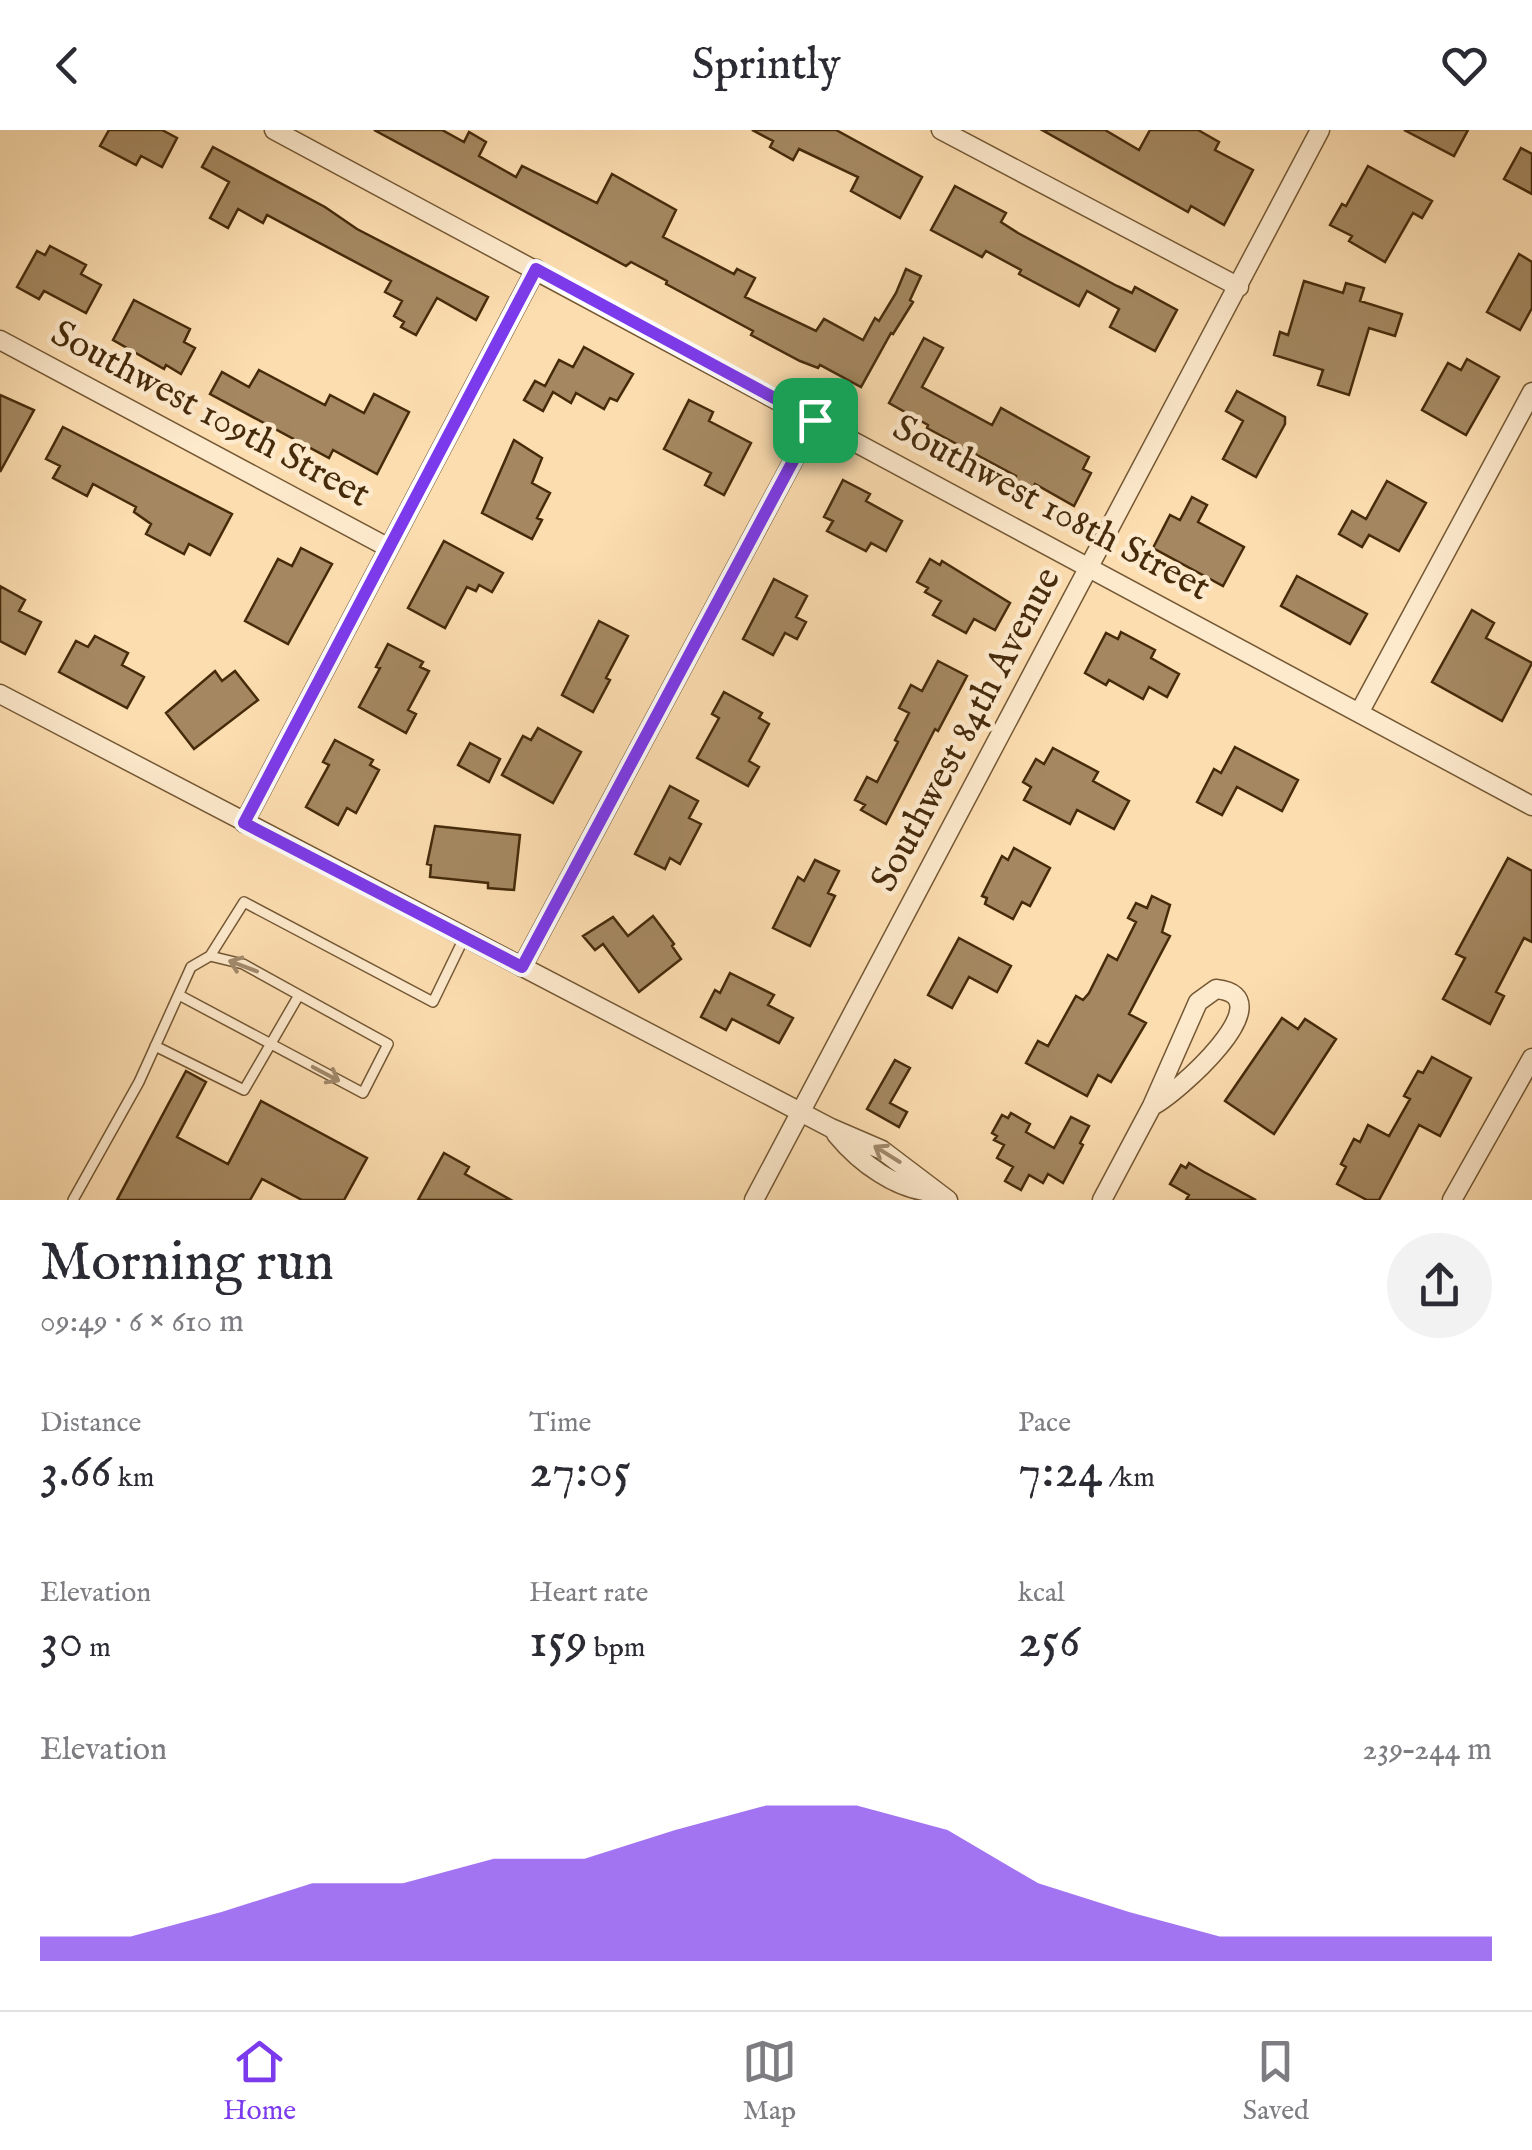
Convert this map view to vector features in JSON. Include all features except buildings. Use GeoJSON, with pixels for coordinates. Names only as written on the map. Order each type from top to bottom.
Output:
{"type":"FeatureCollection","features":[{"type":"Feature","properties":{"kind":"street","name":"Southwest 108th Street"},"geometry":{"type":"LineString","coordinates":[[274,130],[1532,806]]}},
{"type":"Feature","properties":{"kind":"street"},"geometry":{"type":"LineString","coordinates":[[941,130],[1239,286]]}},
{"type":"Feature","properties":{"kind":"street","name":"Southwest 84th Avenue"},"geometry":{"type":"LineString","coordinates":[[754,1200],[1320,130]]}},
{"type":"Feature","properties":{"kind":"street"},"geometry":{"type":"LineString","coordinates":[[244,823],[536,269]]}},
{"type":"Feature","properties":{"kind":"street","name":"Southwest 109th Street"},"geometry":{"type":"LineString","coordinates":[[0,340],[389,548]]}},
{"type":"Feature","properties":{"kind":"street"},"geometry":{"type":"LineString","coordinates":[[1359,713],[1532,392]]}},
{"type":"Feature","properties":{"kind":"street"},"geometry":{"type":"LineString","coordinates":[[522,967],[815,420]]}},
{"type":"Feature","properties":{"kind":"street"},"geometry":{"type":"LineString","coordinates":[[0,694],[831,1128],[882,1150],[942,1196]]}},
{"type":"Feature","properties":{"kind":"street"},"geometry":{"type":"LineString","coordinates":[[1102,1200],[1152,1106],[1202,997],[1216,989],[1232,993],[1240,1014],[1232,1032],[1170,1098],[1152,1106]]}},
{"type":"Feature","properties":{"kind":"street"},"geometry":{"type":"LineString","coordinates":[[1452,1200],[1532,1058]]}},
{"type":"Feature","properties":{"kind":"lane"},"geometry":{"type":"LineString","coordinates":[[73,1200],[155,1046],[191,967],[210,956],[244,902],[433,1002],[464,938]]}},
{"type":"Feature","properties":{"kind":"lane"},"geometry":{"type":"LineString","coordinates":[[178,994],[363,1093],[388,1044],[243,964],[210,956]]}},
{"type":"Feature","properties":{"kind":"lane"},"geometry":{"type":"LineString","coordinates":[[155,1046],[244,1090],[299,994]]}},
{"type":"Feature","properties":{"kind":"route"},"geometry":{"type":"LineString","coordinates":[[536,269],[815,420],[522,967],[244,823],[536,269]]}}]}
